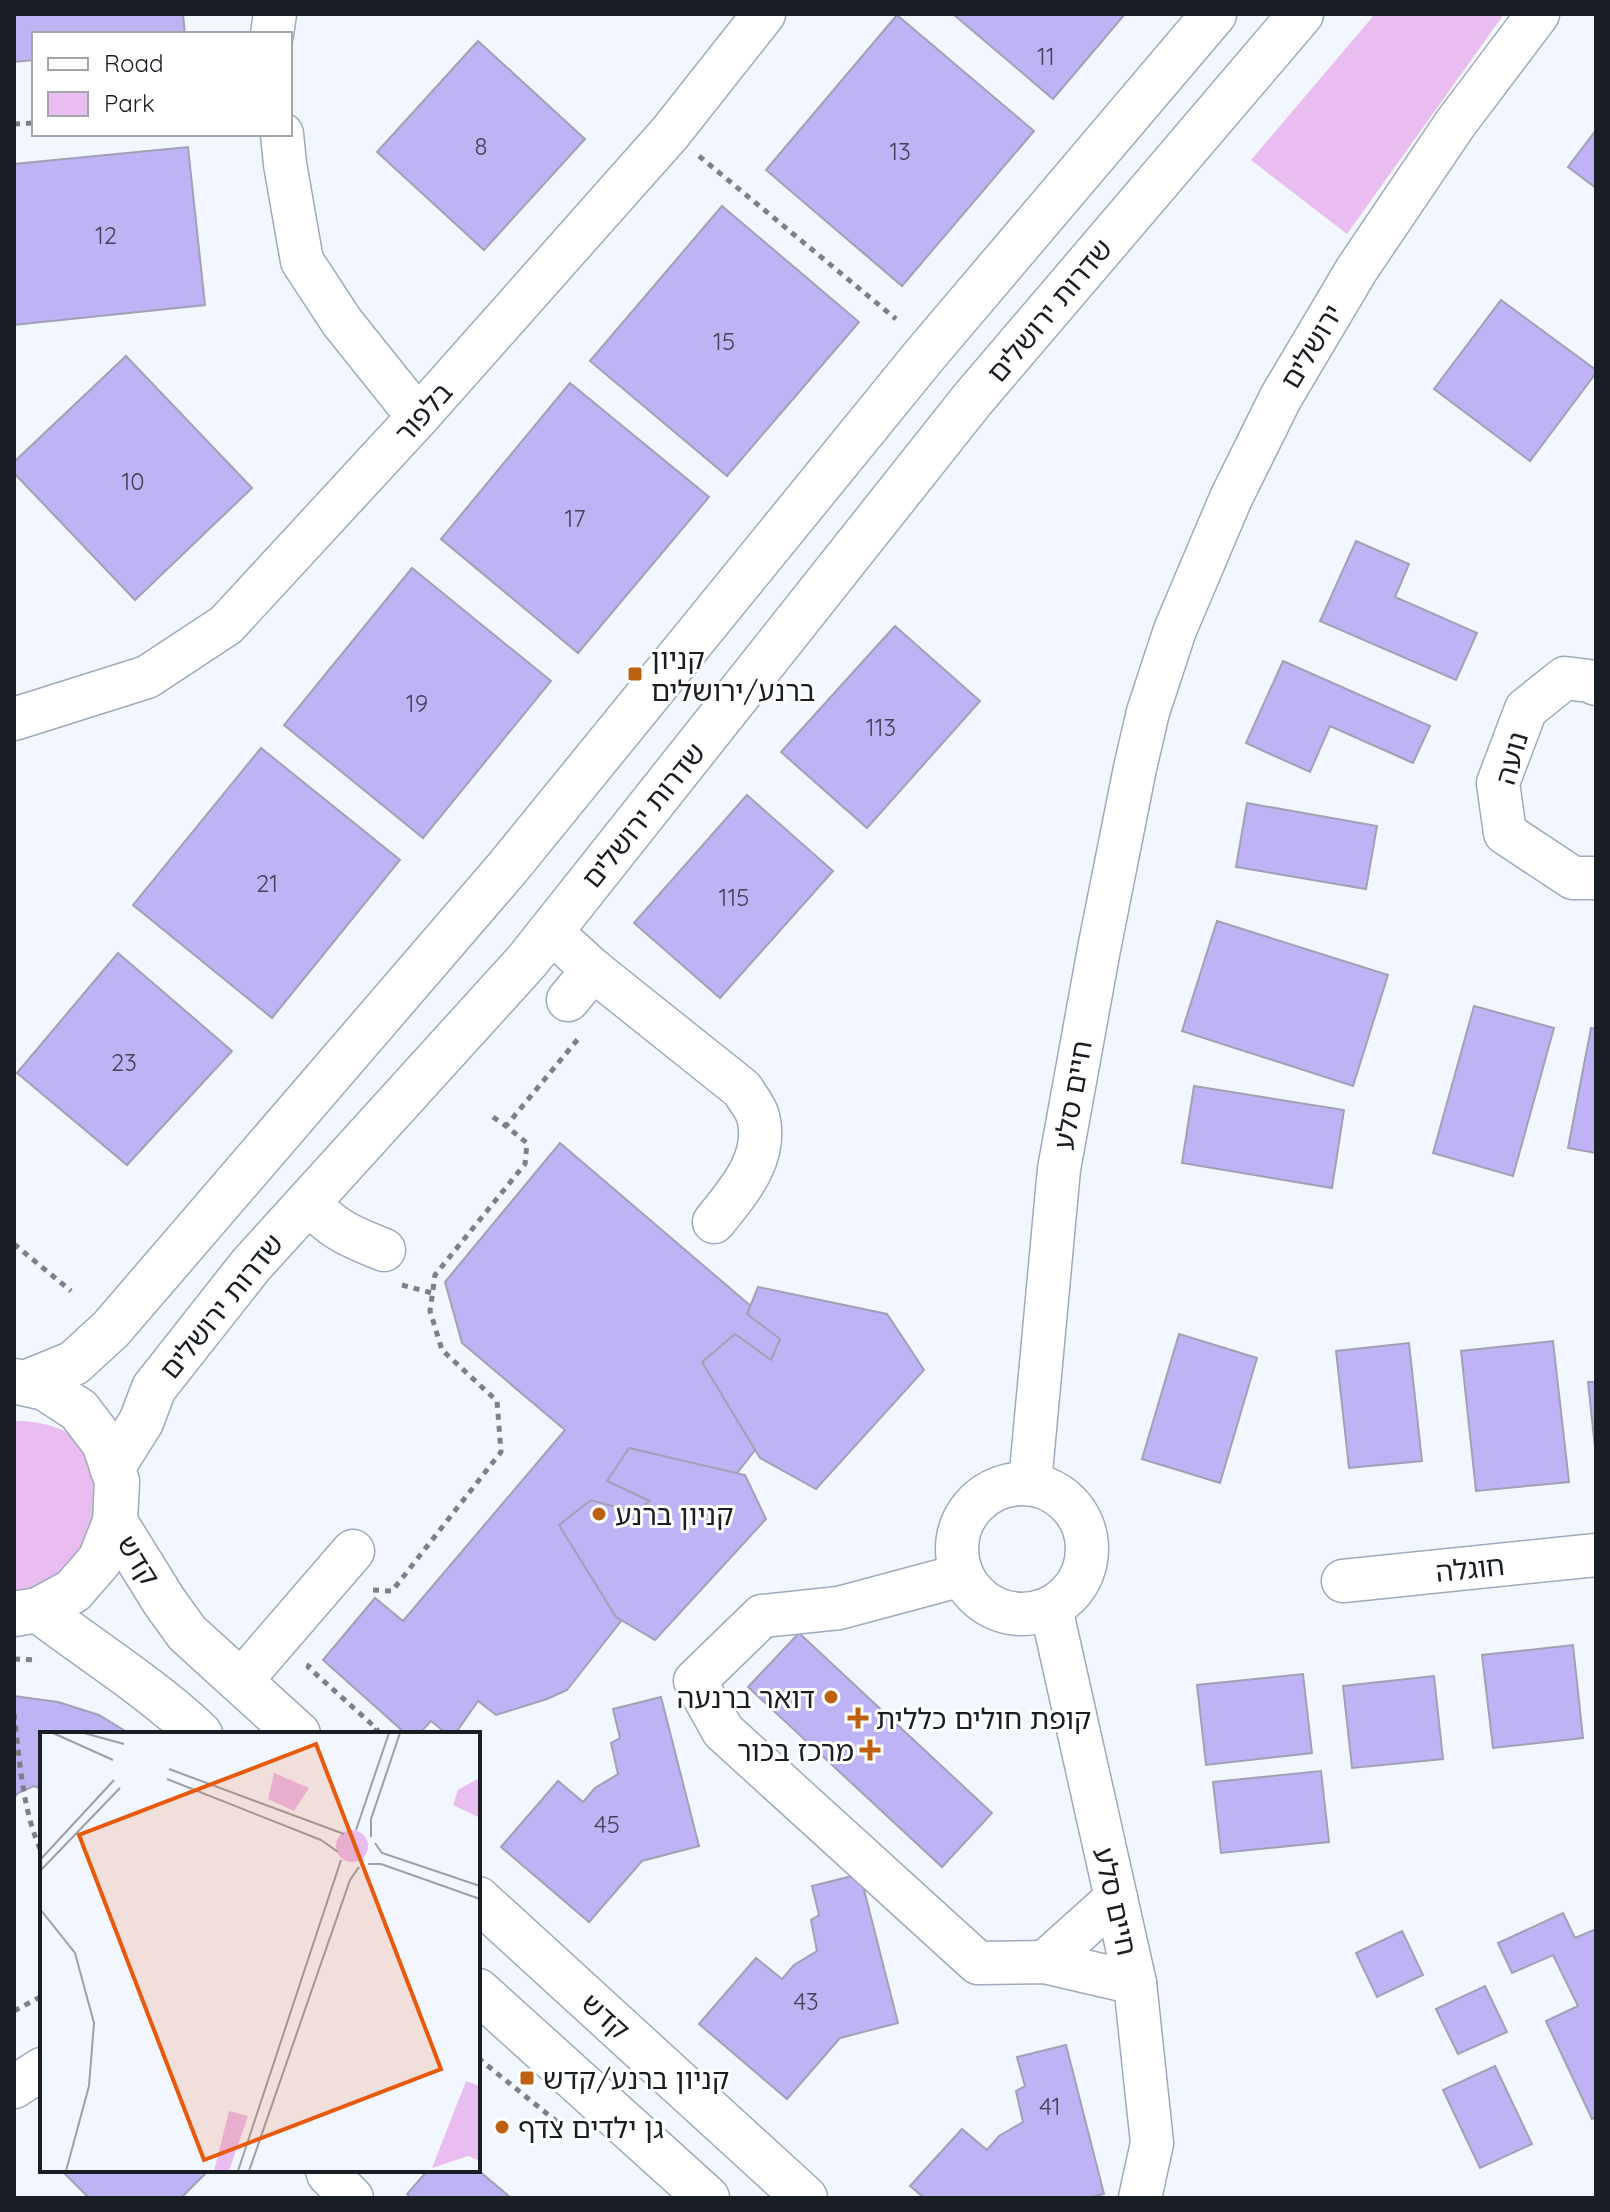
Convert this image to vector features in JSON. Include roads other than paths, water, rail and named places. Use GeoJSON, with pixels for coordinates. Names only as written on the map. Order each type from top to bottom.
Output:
{"type":"FeatureCollection","features":[{"type":"Feature","properties":{"kind":"main road"},"geometry":{"type":"LineString","coordinates":[[20,1382],[74,1363],[111,1329],[509,866],[924,356],[1214,14]]}},
{"type":"Feature","properties":{"kind":"main road","name":"שדרות ירושלים"},"geometry":{"type":"LineString","coordinates":[[112,1468],[141,1422],[154,1388],[251,1265],[527,961],[972,400],[1301,14]]}},
{"type":"Feature","properties":{"kind":"main road"},"geometry":{"type":"LineString","coordinates":[[20,1382],[45,1388],[79,1410],[104,1443],[117,1481],[115,1522],[100,1560],[73,1591],[26,1612]]}},
{"type":"Feature","properties":{"kind":"main road","name":"קדש"},"geometry":{"type":"LineString","coordinates":[[115,1522],[187,1633],[296,1732]]}},
{"type":"Feature","properties":{"kind":"main road"},"geometry":{"type":"LineString","coordinates":[[26,1612],[95,1653],[169,1705],[198,1732]]}},
{"type":"Feature","properties":{"kind":"main road","name":"קדש"},"geometry":{"type":"LineString","coordinates":[[480,1901],[805,2198]]}},
{"type":"Feature","properties":{"kind":"main road"},"geometry":{"type":"LineString","coordinates":[[480,1993],[707,2198]]}},
{"type":"Feature","properties":{"kind":"street","name":"בלפור"},"geometry":{"type":"LineString","coordinates":[[14,719],[147,677],[226,625],[418,417],[670,133],[764,14]]}},
{"type":"Feature","properties":{"kind":"street","name":"ירושלים"},"geometry":{"type":"LineString","coordinates":[[1148,712],[1175,630],[1218,527],[1281,397],[1366,255],[1455,124],[1538,14]]}},
{"type":"Feature","properties":{"kind":"street"},"geometry":{"type":"LineString","coordinates":[[282,136],[302,261],[342,322],[418,417]]}},
{"type":"Feature","properties":{"kind":"street","name":"נועה"},"geometry":{"type":"LineString","coordinates":[[1596,684],[1565,678],[1526,709],[1498,783],[1505,833],[1573,878],[1596,878]]}},
{"type":"Feature","properties":{"kind":"street","name":"חיים סלע"},"geometry":{"type":"LineString","coordinates":[[1030,1483],[1059,1169],[1099,949],[1148,712]]}},
{"type":"Feature","properties":{"kind":"street"},"geometry":{"type":"LineString","coordinates":[[550,931],[582,999],[742,1089],[758,1114],[761,1143],[754,1167],[714,1222]]}},
{"type":"Feature","properties":{"kind":"street"},"geometry":{"type":"LineString","coordinates":[[308,1202],[324,1219],[388,1266]]}},
{"type":"Feature","properties":{"kind":"street"},"geometry":{"type":"LineString","coordinates":[[1030,1483],[1050,1490],[1068,1502],[1080,1518],[1087,1538],[1087,1559],[1080,1579],[1068,1596],[1051,1608],[1030,1614],[1009,1613],[990,1606],[974,1593],[962,1575],[956,1556],[957,1537],[964,1518],[976,1502],[991,1490],[1010,1484],[1030,1483]]}},
{"type":"Feature","properties":{"kind":"street"},"geometry":{"type":"LineString","coordinates":[[240,1682],[353,1551]]}},
{"type":"Feature","properties":{"kind":"street","name":"חוגלה"},"geometry":{"type":"LineString","coordinates":[[1343,1581],[1596,1555]]}},
{"type":"Feature","properties":{"kind":"street"},"geometry":{"type":"LineString","coordinates":[[962,1575],[839,1608],[762,1616],[695,1681],[723,1731],[978,1963],[1045,1962],[1135,1983]]}},
{"type":"Feature","properties":{"kind":"street","name":"חיים סלע"},"geometry":{"type":"LineString","coordinates":[[1051,1608],[1135,1983],[1152,2143],[1140,2198]]}},
{"type":"Feature","properties":{"kind":"street"},"geometry":{"type":"LineString","coordinates":[[1045,1962],[1116,1898]]}},
{"type":"Feature","properties":{"kind":"street"},"geometry":{"type":"LineString","coordinates":[[14,2087],[40,2070]]}},
{"type":"Feature","properties":{"kind":"street"},"geometry":{"type":"LineString","coordinates":[[328,2172],[352,2198]]}},
{"type":"Feature","properties":{"kind":"place","name":"קניון ברנע/ירושלים"},"geometry":{"type":"Point","coordinates":[635,674]}},
{"type":"Feature","properties":{"kind":"place","name":"קניון ברנע"},"geometry":{"type":"Point","coordinates":[599,1514]}},
{"type":"Feature","properties":{"kind":"place","name":"דואר ברנעה"},"geometry":{"type":"Point","coordinates":[831,1697]}},
{"type":"Feature","properties":{"kind":"place","name":"קופת חולים כללית"},"geometry":{"type":"Point","coordinates":[858,1718]}},
{"type":"Feature","properties":{"kind":"place","name":"מרכז בכור"},"geometry":{"type":"Point","coordinates":[870,1750]}},
{"type":"Feature","properties":{"kind":"place","name":"קניון ברנע/קדש"},"geometry":{"type":"Point","coordinates":[527,2078]}},
{"type":"Feature","properties":{"kind":"place","name":"גן ילדים צדף"},"geometry":{"type":"Point","coordinates":[502,2127]}}]}
